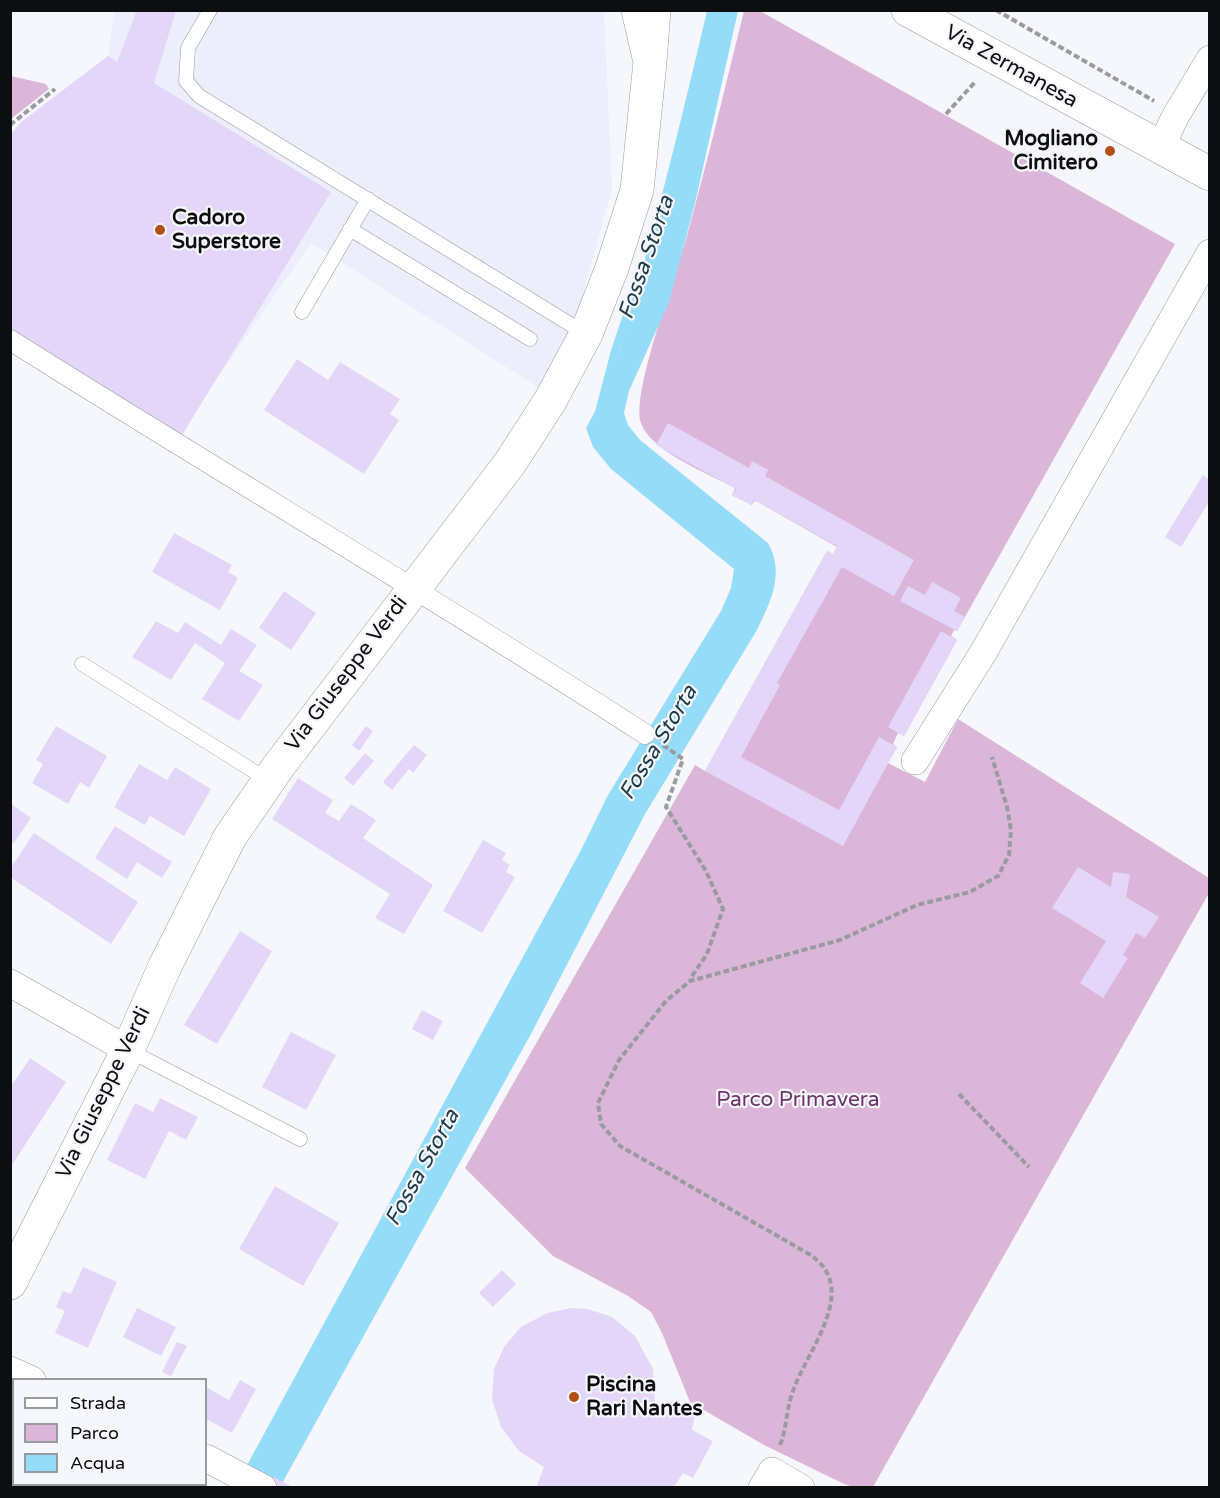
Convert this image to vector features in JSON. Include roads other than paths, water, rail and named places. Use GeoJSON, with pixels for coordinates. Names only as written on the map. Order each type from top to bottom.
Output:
{"type":"FeatureCollection","features":[{"type":"Feature","properties":{"kind":"street","name":"Via Giuseppe Verdi"},"geometry":{"type":"LineString","coordinates":[[638,10],[650,62]]}},
{"type":"Feature","properties":{"kind":"street","name":"Via Giuseppe Verdi"},"geometry":{"type":"LineString","coordinates":[[10,1283],[128,1050],[165,966],[230,837],[268,780],[413,587],[510,463],[550,401],[586,334],[612,268],[637,190],[654,10]]}},
{"type":"Feature","properties":{"kind":"street","name":"Via Zermanesa"},"geometry":{"type":"LineString","coordinates":[[908,10],[996,60],[1209,174]]}},
{"type":"Feature","properties":{"kind":"street"},"geometry":{"type":"LineString","coordinates":[[1160,149],[1175,117],[1209,59]]}},
{"type":"Feature","properties":{"kind":"street"},"geometry":{"type":"LineString","coordinates":[[915,761],[983,653],[1209,253]]}},
{"type":"Feature","properties":{"kind":"street"},"geometry":{"type":"LineString","coordinates":[[10,340],[177,445],[413,587],[645,734]]}},
{"type":"Feature","properties":{"kind":"street"},"geometry":{"type":"LineString","coordinates":[[10,983],[128,1050]]}},
{"type":"Feature","properties":{"kind":"street"},"geometry":{"type":"LineString","coordinates":[[10,1370],[28,1378]]}},
{"type":"Feature","properties":{"kind":"street"},"geometry":{"type":"LineString","coordinates":[[207,1458],[263,1488]]}},
{"type":"Feature","properties":{"kind":"street"},"geometry":{"type":"LineString","coordinates":[[762,1488],[772,1471],[801,1488]]}},
{"type":"Feature","properties":{"kind":"lane"},"geometry":{"type":"LineString","coordinates":[[210,10],[188,48],[186,81],[199,96],[586,334]]}},
{"type":"Feature","properties":{"kind":"lane"},"geometry":{"type":"LineString","coordinates":[[302,312],[368,199]]}},
{"type":"Feature","properties":{"kind":"lane"},"geometry":{"type":"LineString","coordinates":[[350,229],[530,339]]}},
{"type":"Feature","properties":{"kind":"lane"},"geometry":{"type":"LineString","coordinates":[[82,664],[268,780]]}},
{"type":"Feature","properties":{"kind":"lane"},"geometry":{"type":"LineString","coordinates":[[128,1050],[300,1138]]}},
{"type":"Feature","properties":{"kind":"water"},"geometry":{"type":"Polygon","coordinates":[[[707,11],[738,11],[696,199],[669,302],[629,391],[624,413],[628,425],[640,440],[768,543],[773,554],[776,576],[771,598],[757,630],[645,814],[531,1034],[280,1487],[229,1488],[246,1467],[581,850],[608,795],[721,611],[731,588],[734,569],[611,469],[593,447],[586,428],[605,390],[626,329],[707,11]]]}},
{"type":"Feature","properties":{"kind":"waterway","name":"Fossa Storta"},"geometry":{"type":"LineString","coordinates":[[600,408],[615,351],[643,268]]}},
{"type":"Feature","properties":{"kind":"place","name":"Mogliano Cimitero"},"geometry":{"type":"Point","coordinates":[1110,151]}},
{"type":"Feature","properties":{"kind":"place","name":"Cadoro Superstore"},"geometry":{"type":"Point","coordinates":[160,230]}},
{"type":"Feature","properties":{"kind":"place","name":"Piscina Rari Nantes"},"geometry":{"type":"Point","coordinates":[574,1397]}},
{"type":"Feature","properties":{"kind":"park label","name":"Parco Primavera"},"geometry":{"type":"Point","coordinates":[798,1100]}}]}
